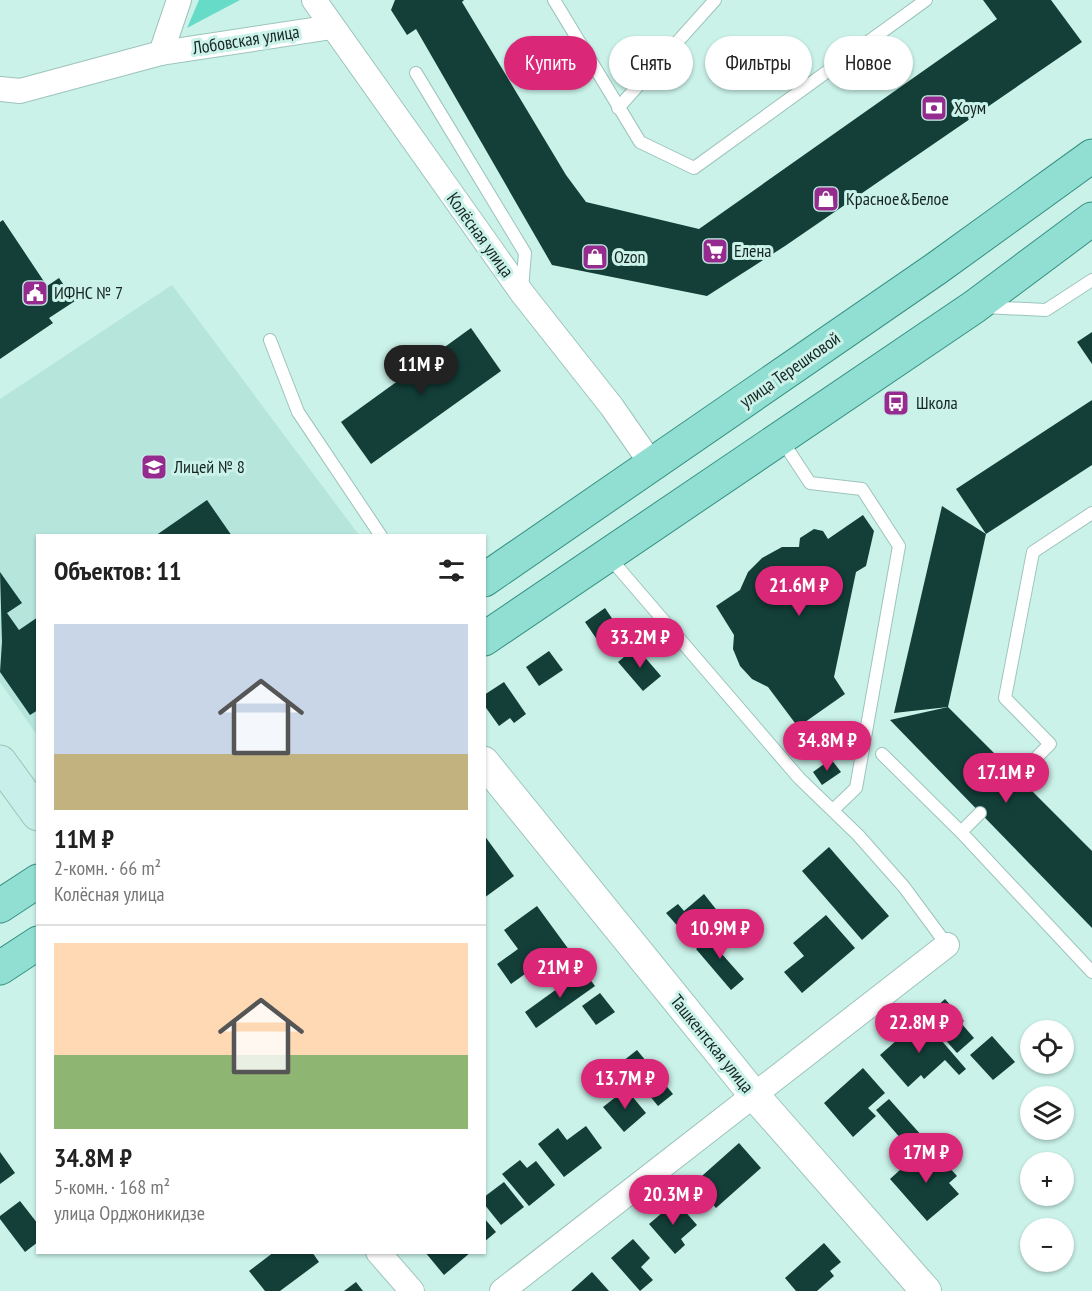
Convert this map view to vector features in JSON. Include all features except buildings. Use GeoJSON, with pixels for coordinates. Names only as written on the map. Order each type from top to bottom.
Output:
{"type":"FeatureCollection","features":[{"type":"Feature","properties":{"kind":"main road","name":"улица Терешковой"},"geometry":{"type":"LineString","coordinates":[[486,579],[653,466],[937,268],[1092,156]]}},
{"type":"Feature","properties":{"kind":"main road"},"geometry":{"type":"LineString","coordinates":[[486,638],[974,306],[1092,219]]}},
{"type":"Feature","properties":{"kind":"main road"},"geometry":{"type":"LineString","coordinates":[[0,762],[36,811]]}},
{"type":"Feature","properties":{"kind":"main road"},"geometry":{"type":"LineString","coordinates":[[0,906],[36,882]]}},
{"type":"Feature","properties":{"kind":"main road"},"geometry":{"type":"LineString","coordinates":[[0,968],[36,944]]}},
{"type":"Feature","properties":{"kind":"street","name":"Лобовская улица"},"geometry":{"type":"LineString","coordinates":[[161,53],[179,0]]}},
{"type":"Feature","properties":{"kind":"street","name":"Колёсная улица"},"geometry":{"type":"LineString","coordinates":[[314,0],[522,293],[612,407],[653,466]]}},
{"type":"Feature","properties":{"kind":"street","name":"Лобовская улица"},"geometry":{"type":"LineString","coordinates":[[0,89],[20,91],[161,53],[332,27]]}},
{"type":"Feature","properties":{"kind":"street","name":"Ташкентская улица"},"geometry":{"type":"LineString","coordinates":[[486,764],[754,1095],[926,1291]]}},
{"type":"Feature","properties":{"kind":"street"},"geometry":{"type":"LineString","coordinates":[[502,1291],[946,945]]}},
{"type":"Feature","properties":{"kind":"street"},"geometry":{"type":"LineString","coordinates":[[380,1254],[412,1291]]}},
{"type":"Feature","properties":{"kind":"lane"},"geometry":{"type":"LineString","coordinates":[[554,0],[640,142],[694,168],[926,0]]}},
{"type":"Feature","properties":{"kind":"lane"},"geometry":{"type":"LineString","coordinates":[[618,108],[715,0]]}},
{"type":"Feature","properties":{"kind":"lane"},"geometry":{"type":"LineString","coordinates":[[416,72],[525,253],[522,293]]}},
{"type":"Feature","properties":{"kind":"lane"},"geometry":{"type":"LineString","coordinates":[[974,306],[1046,310],[1092,280]]}},
{"type":"Feature","properties":{"kind":"lane"},"geometry":{"type":"LineString","coordinates":[[270,340],[298,412],[380,534]]}},
{"type":"Feature","properties":{"kind":"lane"},"geometry":{"type":"LineString","coordinates":[[780,438],[810,483],[862,489],[899,546],[856,788],[833,810]]}},
{"type":"Feature","properties":{"kind":"lane"},"geometry":{"type":"LineString","coordinates":[[1018,776],[1050,744],[1005,698],[1033,552],[1092,513]]}},
{"type":"Feature","properties":{"kind":"lane"},"geometry":{"type":"LineString","coordinates":[[608,556],[799,778],[858,835],[904,887],[946,945]]}},
{"type":"Feature","properties":{"kind":"lane"},"geometry":{"type":"LineString","coordinates":[[882,754],[961,832],[1092,972]]}},
{"type":"Feature","properties":{"kind":"lane"},"geometry":{"type":"LineString","coordinates":[[961,832],[980,813]]}},
{"type":"Feature","properties":{"kind":"shaded area","name":"Лицей № 8"},"geometry":{"type":"Polygon","coordinates":[[[172,285],[358,534],[36,534],[36,734],[0,682],[0,399],[172,285]]]}},
{"type":"Feature","properties":{"kind":"green space"},"geometry":{"type":"Polygon","coordinates":[[[199,0],[240,0],[187,28],[199,0]]]}},
{"type":"Feature","properties":{"kind":"place","name":"Хоум"},"geometry":{"type":"Point","coordinates":[934,108]}},
{"type":"Feature","properties":{"kind":"place","name":"Красное&Белое"},"geometry":{"type":"Point","coordinates":[826,199]}},
{"type":"Feature","properties":{"kind":"place","name":"Елена"},"geometry":{"type":"Point","coordinates":[715,251]}},
{"type":"Feature","properties":{"kind":"place","name":"Ozon"},"geometry":{"type":"Point","coordinates":[595,257]}},
{"type":"Feature","properties":{"kind":"place","name":"ИФНС № 7"},"geometry":{"type":"Point","coordinates":[35,293]}},
{"type":"Feature","properties":{"kind":"place","name":"Школа"},"geometry":{"type":"Point","coordinates":[896,403]}},
{"type":"Feature","properties":{"kind":"place","name":"Лицей № 8"},"geometry":{"type":"Point","coordinates":[154,467]}}]}
